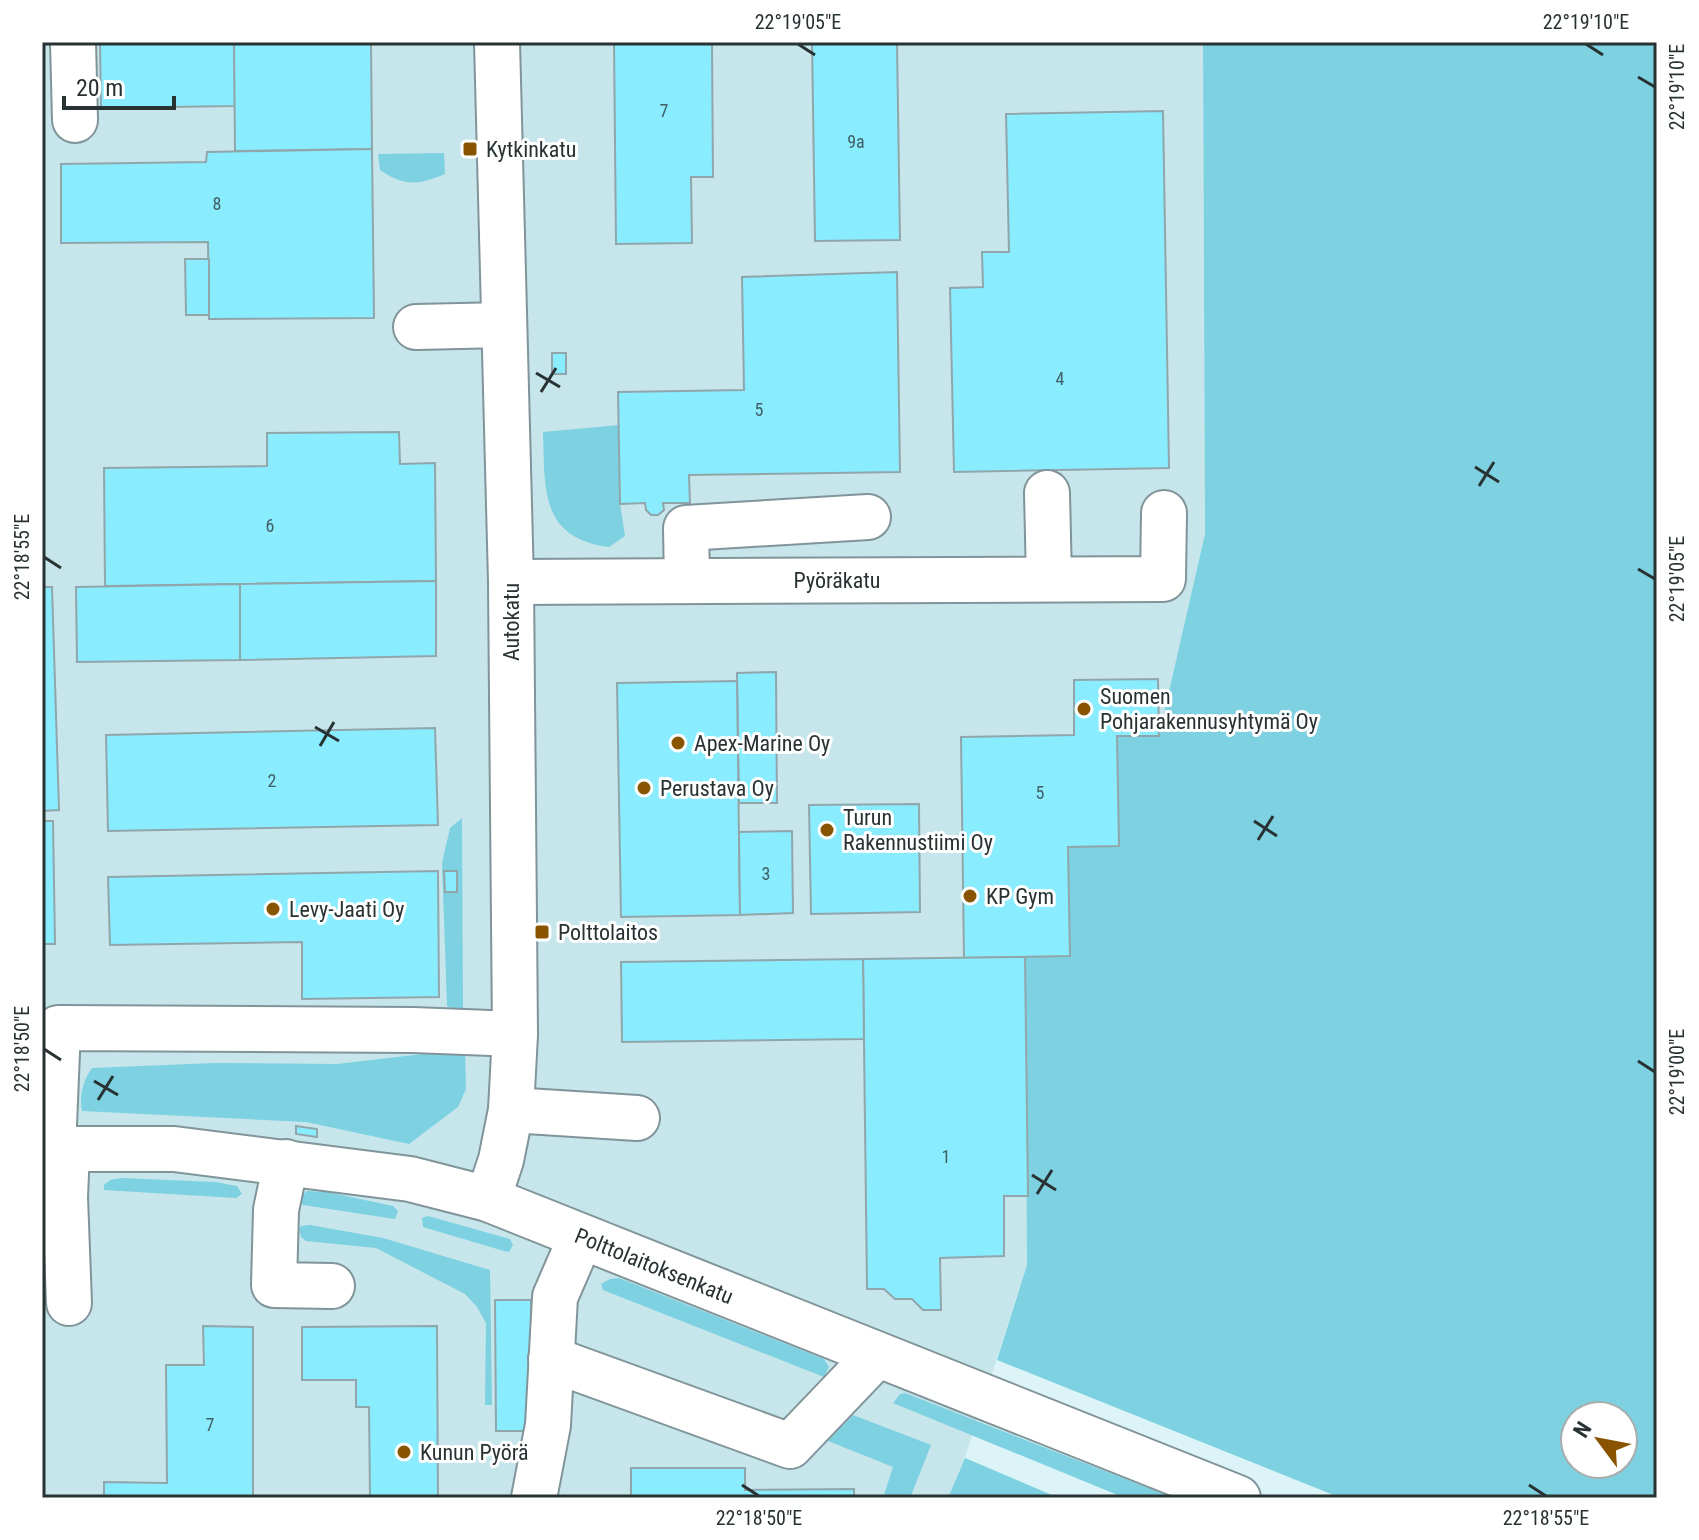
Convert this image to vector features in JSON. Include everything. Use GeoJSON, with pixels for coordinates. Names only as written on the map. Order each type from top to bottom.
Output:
{"type":"FeatureCollection","features":[{"type":"Feature","properties":{"kind":"street"},"geometry":{"type":"LineString","coordinates":[[73,42],[75,120]]}},
{"type":"Feature","properties":{"kind":"street","name":"Autokatu"},"geometry":{"type":"LineString","coordinates":[[488,1199],[501,1160],[511,1110],[515,1034],[511,582],[497,42]]}},
{"type":"Feature","properties":{"kind":"street"},"geometry":{"type":"LineString","coordinates":[[416,327],[504,325]]}},
{"type":"Feature","properties":{"kind":"street"},"geometry":{"type":"LineString","coordinates":[[1047,493],[1049,579]]}},
{"type":"Feature","properties":{"kind":"street","name":"Pyöräkatu"},"geometry":{"type":"LineString","coordinates":[[511,582],[1163,579],[1164,513]]}},
{"type":"Feature","properties":{"kind":"street"},"geometry":{"type":"LineString","coordinates":[[687,581],[686,528],[868,517]]}},
{"type":"Feature","properties":{"kind":"street"},"geometry":{"type":"LineString","coordinates":[[69,1303],[65,1197],[54,1149],[58,1028],[413,1030],[515,1034]]}},
{"type":"Feature","properties":{"kind":"street"},"geometry":{"type":"LineString","coordinates":[[511,1110],[637,1118]]}},
{"type":"Feature","properties":{"kind":"street","name":"Polttolaitoksenkatu"},"geometry":{"type":"LineString","coordinates":[[54,1149],[174,1149],[410,1179],[488,1199],[1238,1498]]}},
{"type":"Feature","properties":{"kind":"street"},"geometry":{"type":"LineString","coordinates":[[286,1162],[276,1210],[274,1285],[332,1286]]}},
{"type":"Feature","properties":{"kind":"street"},"geometry":{"type":"LineString","coordinates":[[534,1498],[548,1425],[555,1297],[581,1237]]}},
{"type":"Feature","properties":{"kind":"street"},"geometry":{"type":"LineString","coordinates":[[551,1359],[790,1446],[877,1355]]}},
{"type":"Feature","properties":{"kind":"shaded area"},"geometry":{"type":"Polygon","coordinates":[[[42,42],[1203,42],[1205,534],[1159,736],[1118,736],[1119,846],[1070,956],[1025,957],[1027,1265],[965,1457],[948,1498],[42,1498],[42,42]]]}},
{"type":"Feature","properties":{"kind":"shaded area"},"geometry":{"type":"Polygon","coordinates":[[[1203,42],[1657,42],[1657,1498],[1341,1498],[997,1360],[1027,1265],[1025,957],[1070,956],[1068,847],[1119,846],[1117,736],[1159,735],[1205,534],[1203,42]]]}},
{"type":"Feature","properties":{"kind":"shaded area"},"geometry":{"type":"Polygon","coordinates":[[[444,153],[445,174],[427,180],[404,182],[380,170],[378,154],[444,153]]]}},
{"type":"Feature","properties":{"kind":"shaded area"},"geometry":{"type":"Polygon","coordinates":[[[619,425],[620,504],[625,536],[609,547],[586,542],[569,533],[558,521],[546,491],[543,432],[619,425]]]}},
{"type":"Feature","properties":{"kind":"shaded area"},"geometry":{"type":"Polygon","coordinates":[[[462,818],[463,1014],[447,1006],[442,863],[450,828],[462,818]]]}},
{"type":"Feature","properties":{"kind":"shaded area"},"geometry":{"type":"Polygon","coordinates":[[[465,1049],[466,1089],[458,1107],[409,1144],[306,1122],[82,1111],[82,1089],[92,1068],[214,1063],[337,1064],[465,1049]]]}},
{"type":"Feature","properties":{"kind":"shaded area"},"geometry":{"type":"Polygon","coordinates":[[[110,1180],[215,1182],[237,1186],[242,1194],[236,1198],[104,1190],[104,1185],[110,1180]]]}},
{"type":"Feature","properties":{"kind":"shaded area"},"geometry":{"type":"Polygon","coordinates":[[[307,1191],[327,1192],[393,1206],[398,1211],[395,1219],[303,1205],[299,1202],[307,1191]]]}},
{"type":"Feature","properties":{"kind":"shaded area"},"geometry":{"type":"Polygon","coordinates":[[[428,1216],[510,1239],[513,1245],[509,1252],[504,1251],[423,1227],[422,1218],[428,1216]]]}},
{"type":"Feature","properties":{"kind":"shaded area"},"geometry":{"type":"Polygon","coordinates":[[[310,1225],[383,1238],[490,1270],[492,1405],[485,1405],[486,1323],[465,1294],[376,1248],[306,1241],[299,1229],[310,1225]]]}},
{"type":"Feature","properties":{"kind":"shaded area"},"geometry":{"type":"Polygon","coordinates":[[[619,1278],[824,1359],[829,1367],[824,1377],[603,1290],[601,1284],[619,1278]]]}},
{"type":"Feature","properties":{"kind":"shaded area"},"geometry":{"type":"Polygon","coordinates":[[[905,1393],[1170,1498],[1125,1498],[893,1403],[900,1394],[905,1393]]]}},
{"type":"Feature","properties":{"kind":"shaded area"},"geometry":{"type":"Polygon","coordinates":[[[853,1415],[931,1445],[910,1498],[883,1498],[893,1467],[828,1441],[853,1415]]]}},
{"type":"Feature","properties":{"kind":"shaded area"},"geometry":{"type":"Polygon","coordinates":[[[965,1458],[1059,1498],[948,1498],[965,1458]]]}},
{"type":"Feature","properties":{"kind":"building"},"geometry":{"type":"Polygon","coordinates":[[[100,42],[234,42],[235,106],[101,108],[100,42]]]}},
{"type":"Feature","properties":{"kind":"building"},"geometry":{"type":"Polygon","coordinates":[[[234,42],[371,42],[372,149],[235,151],[234,42]]]}},
{"type":"Feature","properties":{"kind":"building"},"geometry":{"type":"Polygon","coordinates":[[[614,42],[712,42],[713,177],[691,177],[692,243],[616,244],[614,42]]]}},
{"type":"Feature","properties":{"kind":"building"},"geometry":{"type":"Polygon","coordinates":[[[812,42],[897,42],[900,240],[815,241],[812,42]]]}},
{"type":"Feature","properties":{"kind":"building"},"geometry":{"type":"Polygon","coordinates":[[[1163,111],[1169,468],[954,472],[950,288],[983,287],[982,252],[1009,252],[1006,114],[1163,111]]]}},
{"type":"Feature","properties":{"kind":"building"},"geometry":{"type":"Polygon","coordinates":[[[372,149],[374,318],[209,319],[208,242],[61,243],[61,164],[206,162],[207,152],[372,149]]]}},
{"type":"Feature","properties":{"kind":"building"},"geometry":{"type":"Polygon","coordinates":[[[185,259],[209,259],[209,315],[186,315],[185,259]]]}},
{"type":"Feature","properties":{"kind":"building"},"geometry":{"type":"Polygon","coordinates":[[[897,272],[900,472],[689,475],[690,503],[663,503],[664,510],[658,515],[651,515],[645,503],[620,504],[618,392],[744,390],[742,277],[897,272]]]}},
{"type":"Feature","properties":{"kind":"building"},"geometry":{"type":"Polygon","coordinates":[[[552,353],[566,353],[566,374],[552,374],[552,353]]]}},
{"type":"Feature","properties":{"kind":"building"},"geometry":{"type":"Polygon","coordinates":[[[399,432],[400,464],[435,463],[436,581],[105,586],[104,468],[267,466],[267,433],[399,432]]]}},
{"type":"Feature","properties":{"kind":"building"},"geometry":{"type":"Polygon","coordinates":[[[436,581],[436,656],[240,660],[240,584],[436,581]]]}},
{"type":"Feature","properties":{"kind":"building"},"geometry":{"type":"Polygon","coordinates":[[[240,584],[240,660],[77,662],[76,587],[240,584]]]}},
{"type":"Feature","properties":{"kind":"building"},"geometry":{"type":"Polygon","coordinates":[[[42,587],[52,587],[59,810],[42,811],[42,587]]]}},
{"type":"Feature","properties":{"kind":"building"},"geometry":{"type":"Polygon","coordinates":[[[776,672],[777,803],[739,803],[737,673],[776,672]]]}},
{"type":"Feature","properties":{"kind":"building"},"geometry":{"type":"Polygon","coordinates":[[[1158,679],[1159,736],[1117,736],[1119,846],[1068,847],[1070,956],[964,958],[961,737],[1074,735],[1074,680],[1158,679]]]}},
{"type":"Feature","properties":{"kind":"building","name":"Apex-Marine Oy"},"geometry":{"type":"Polygon","coordinates":[[[737,681],[740,915],[621,917],[617,683],[737,681]]]}},
{"type":"Feature","properties":{"kind":"building"},"geometry":{"type":"Polygon","coordinates":[[[435,728],[438,825],[108,831],[106,735],[435,728]]]}},
{"type":"Feature","properties":{"kind":"building"},"geometry":{"type":"Polygon","coordinates":[[[919,804],[920,912],[811,914],[809,805],[919,804]]]}},
{"type":"Feature","properties":{"kind":"building"},"geometry":{"type":"Polygon","coordinates":[[[42,821],[53,821],[55,944],[42,944],[42,821]]]}},
{"type":"Feature","properties":{"kind":"building"},"geometry":{"type":"Polygon","coordinates":[[[792,831],[793,913],[740,915],[739,832],[792,831]]]}},
{"type":"Feature","properties":{"kind":"building","name":"Levy-Jaati Oy"},"geometry":{"type":"Polygon","coordinates":[[[438,871],[439,997],[302,999],[302,942],[110,945],[108,877],[438,871]]]}},
{"type":"Feature","properties":{"kind":"building"},"geometry":{"type":"Polygon","coordinates":[[[444,871],[457,871],[457,892],[445,892],[444,871]]]}},
{"type":"Feature","properties":{"kind":"building"},"geometry":{"type":"Polygon","coordinates":[[[1025,957],[1028,1196],[1004,1196],[1004,1256],[940,1258],[941,1310],[923,1310],[912,1299],[895,1299],[884,1289],[867,1289],[863,959],[1025,957]]]}},
{"type":"Feature","properties":{"kind":"building"},"geometry":{"type":"Polygon","coordinates":[[[863,959],[864,1039],[622,1042],[621,962],[863,959]]]}},
{"type":"Feature","properties":{"kind":"building"},"geometry":{"type":"Polygon","coordinates":[[[296,1126],[317,1129],[317,1137],[296,1134],[296,1126]]]}},
{"type":"Feature","properties":{"kind":"building"},"geometry":{"type":"Polygon","coordinates":[[[495,1300],[531,1300],[532,1431],[496,1431],[495,1300]]]}},
{"type":"Feature","properties":{"kind":"building"},"geometry":{"type":"Polygon","coordinates":[[[203,1326],[253,1327],[253,1498],[104,1498],[104,1482],[167,1483],[166,1365],[204,1365],[203,1326]]]}},
{"type":"Feature","properties":{"kind":"building","name":"Kunun Pyörä"},"geometry":{"type":"Polygon","coordinates":[[[437,1326],[438,1498],[370,1498],[369,1407],[356,1407],[356,1380],[302,1380],[302,1327],[437,1326]]]}},
{"type":"Feature","properties":{"kind":"building"},"geometry":{"type":"Polygon","coordinates":[[[631,1468],[745,1468],[745,1490],[854,1489],[854,1498],[631,1498],[631,1468]]]}},
{"type":"Feature","properties":{"kind":"place","name":"Kytkinkatu"},"geometry":{"type":"Point","coordinates":[470,149]}},
{"type":"Feature","properties":{"kind":"place","name":"Suomen Pohjarakennusyhtymä Oy"},"geometry":{"type":"Point","coordinates":[1084,709]}},
{"type":"Feature","properties":{"kind":"place","name":"Apex-Marine Oy"},"geometry":{"type":"Point","coordinates":[678,743]}},
{"type":"Feature","properties":{"kind":"place","name":"Perustava Oy"},"geometry":{"type":"Point","coordinates":[644,788]}},
{"type":"Feature","properties":{"kind":"place","name":"Turun Rakennustiimi Oy"},"geometry":{"type":"Point","coordinates":[827,830]}},
{"type":"Feature","properties":{"kind":"place","name":"KP Gym"},"geometry":{"type":"Point","coordinates":[970,896]}},
{"type":"Feature","properties":{"kind":"place","name":"Levy-Jaati Oy"},"geometry":{"type":"Point","coordinates":[273,909]}},
{"type":"Feature","properties":{"kind":"place","name":"Polttolaitos"},"geometry":{"type":"Point","coordinates":[542,932]}},
{"type":"Feature","properties":{"kind":"place","name":"Kunun Pyörä"},"geometry":{"type":"Point","coordinates":[404,1452]}}]}
